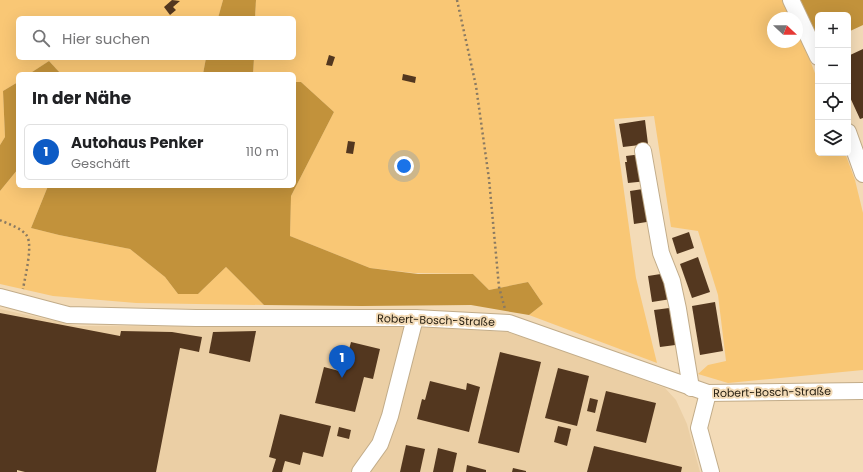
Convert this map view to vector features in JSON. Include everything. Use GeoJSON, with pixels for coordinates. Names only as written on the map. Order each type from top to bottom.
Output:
{"type":"FeatureCollection","features":[{"type":"Feature","properties":{"kind":"street"},"geometry":{"type":"LineString","coordinates":[[791,0],[815,51]]}},
{"type":"Feature","properties":{"kind":"street"},"geometry":{"type":"LineString","coordinates":[[851,140],[863,174]]}},
{"type":"Feature","properties":{"kind":"street"},"geometry":{"type":"LineString","coordinates":[[643,151],[661,253],[672,281],[678,309],[690,388]]}},
{"type":"Feature","properties":{"kind":"street","name":"Robert-Bosch-Straße"},"geometry":{"type":"LineString","coordinates":[[0,297],[68,315],[196,318],[415,318],[509,323],[708,394],[863,391]]}},
{"type":"Feature","properties":{"kind":"street"},"geometry":{"type":"LineString","coordinates":[[360,472],[380,444],[383,437],[390,416],[415,318]]}},
{"type":"Feature","properties":{"kind":"street"},"geometry":{"type":"LineString","coordinates":[[708,394],[698,428],[711,472]]}},
{"type":"Feature","properties":{"kind":"path"},"geometry":{"type":"LineString","coordinates":[[457,0],[476,86],[489,179],[499,287],[509,323]]}},
{"type":"Feature","properties":{"kind":"path"},"geometry":{"type":"LineString","coordinates":[[0,220],[18,228],[27,236],[29,247],[21,302]]}},
{"type":"Feature","properties":{"kind":"shaded area"},"geometry":{"type":"Polygon","coordinates":[[[0,0],[223,0],[219,16],[16,16],[16,60],[206,60],[203,72],[59,72],[49,61],[32,72],[16,72],[16,83],[3,91],[5,137],[0,145],[0,0]]]}},
{"type":"Feature","properties":{"kind":"shaded area"},"geometry":{"type":"Polygon","coordinates":[[[223,0],[256,0],[255,16],[219,16],[223,0]]]}},
{"type":"Feature","properties":{"kind":"shaded area"},"geometry":{"type":"Polygon","coordinates":[[[256,0],[783,0],[788,12],[767,12],[767,48],[803,48],[803,44],[815,73],[815,156],[846,156],[855,180],[863,213],[863,370],[728,383],[698,374],[708,365],[726,361],[718,295],[698,231],[671,227],[654,116],[614,119],[636,278],[657,363],[529,315],[543,304],[528,282],[489,290],[473,274],[414,273],[370,268],[290,236],[291,196],[334,112],[301,82],[296,82],[296,72],[253,72],[254,60],[296,60],[296,16],[255,16],[256,0]]]}},
{"type":"Feature","properties":{"kind":"shaded area"},"geometry":{"type":"Polygon","coordinates":[[[798,0],[863,0],[863,25],[851,31],[851,12],[815,12],[815,31],[798,0]]]}},
{"type":"Feature","properties":{"kind":"shaded area"},"geometry":{"type":"Polygon","coordinates":[[[206,60],[254,60],[253,72],[203,72],[206,60]]]}},
{"type":"Feature","properties":{"kind":"shaded area"},"geometry":{"type":"Polygon","coordinates":[[[49,61],[59,72],[32,72],[49,61]]]}},
{"type":"Feature","properties":{"kind":"shaded area"},"geometry":{"type":"Polygon","coordinates":[[[296,82],[301,82],[334,112],[296,186],[296,82]]]}},
{"type":"Feature","properties":{"kind":"shaded area"},"geometry":{"type":"Polygon","coordinates":[[[16,83],[16,171],[0,191],[0,145],[5,137],[3,91],[16,83]]]}},
{"type":"Feature","properties":{"kind":"shaded area"},"geometry":{"type":"Polygon","coordinates":[[[16,171],[16,188],[47,188],[31,228],[130,249],[165,277],[178,294],[198,294],[226,267],[264,305],[136,303],[53,296],[0,284],[0,191],[16,171]]]}},
{"type":"Feature","properties":{"kind":"shaded area"},"geometry":{"type":"Polygon","coordinates":[[[47,188],[295,188],[291,196],[290,236],[370,268],[418,274],[473,274],[489,290],[528,282],[543,304],[529,315],[471,305],[264,305],[226,267],[198,294],[178,294],[165,277],[130,249],[31,228],[47,188]]]}},
{"type":"Feature","properties":{"kind":"shaded area"},"geometry":{"type":"Polygon","coordinates":[[[0,309],[77,326],[418,327],[506,332],[545,344],[665,388],[676,400],[687,424],[700,472],[0,472],[0,309]]]}},
{"type":"Feature","properties":{"kind":"building"},"geometry":{"type":"Polygon","coordinates":[[[172,0],[180,1],[173,7],[176,10],[170,15],[164,7],[172,0]]]}},
{"type":"Feature","properties":{"kind":"building"},"geometry":{"type":"Polygon","coordinates":[[[863,49],[863,118],[860,119],[851,100],[851,55],[863,49]]]}},
{"type":"Feature","properties":{"kind":"building"},"geometry":{"type":"Polygon","coordinates":[[[329,55],[335,57],[332,66],[326,65],[329,55]]]}},
{"type":"Feature","properties":{"kind":"building"},"geometry":{"type":"Polygon","coordinates":[[[403,74],[416,77],[415,83],[402,80],[403,74]]]}},
{"type":"Feature","properties":{"kind":"building"},"geometry":{"type":"Polygon","coordinates":[[[645,120],[648,144],[623,147],[619,124],[645,120]]]}},
{"type":"Feature","properties":{"kind":"building"},"geometry":{"type":"Polygon","coordinates":[[[348,141],[355,142],[353,154],[346,153],[348,141]]]}},
{"type":"Feature","properties":{"kind":"building"},"geometry":{"type":"Polygon","coordinates":[[[642,154],[647,181],[628,183],[625,162],[627,162],[626,156],[642,154]]]}},
{"type":"Feature","properties":{"kind":"building"},"geometry":{"type":"Polygon","coordinates":[[[649,188],[653,221],[634,224],[630,191],[649,188]]]}},
{"type":"Feature","properties":{"kind":"building"},"geometry":{"type":"Polygon","coordinates":[[[689,232],[694,248],[677,254],[672,238],[689,232]]]}},
{"type":"Feature","properties":{"kind":"building"},"geometry":{"type":"Polygon","coordinates":[[[698,257],[710,292],[692,298],[680,264],[698,257]]]}},
{"type":"Feature","properties":{"kind":"building"},"geometry":{"type":"Polygon","coordinates":[[[667,273],[671,299],[652,302],[648,276],[667,273]]]}},
{"type":"Feature","properties":{"kind":"building"},"geometry":{"type":"Polygon","coordinates":[[[715,302],[723,351],[700,355],[692,306],[715,302]]]}},
{"type":"Feature","properties":{"kind":"building"},"geometry":{"type":"Polygon","coordinates":[[[677,307],[683,344],[660,347],[654,310],[677,307]]]}},
{"type":"Feature","properties":{"kind":"building"},"geometry":{"type":"Polygon","coordinates":[[[0,313],[120,336],[121,331],[172,332],[202,337],[199,352],[180,348],[156,472],[25,472],[17,470],[17,472],[0,472],[0,313]]]}},
{"type":"Feature","properties":{"kind":"building"},"geometry":{"type":"Polygon","coordinates":[[[256,331],[250,362],[209,353],[213,332],[256,331]]]}},
{"type":"Feature","properties":{"kind":"building"},"geometry":{"type":"Polygon","coordinates":[[[351,342],[380,349],[373,379],[364,377],[355,412],[315,403],[324,367],[343,372],[351,342]]]}},
{"type":"Feature","properties":{"kind":"building"},"geometry":{"type":"Polygon","coordinates":[[[500,352],[541,362],[519,453],[478,443],[500,352]]]}},
{"type":"Feature","properties":{"kind":"building"},"geometry":{"type":"Polygon","coordinates":[[[558,368],[589,376],[577,426],[545,418],[558,368]]]}},
{"type":"Feature","properties":{"kind":"building"},"geometry":{"type":"Polygon","coordinates":[[[430,381],[466,390],[467,383],[480,387],[469,432],[417,419],[422,399],[425,400],[430,381]]]}},
{"type":"Feature","properties":{"kind":"building"},"geometry":{"type":"Polygon","coordinates":[[[606,391],[656,403],[646,443],[596,431],[606,391]]]}},
{"type":"Feature","properties":{"kind":"building"},"geometry":{"type":"Polygon","coordinates":[[[590,398],[598,400],[595,413],[587,411],[590,398]]]}},
{"type":"Feature","properties":{"kind":"building"},"geometry":{"type":"Polygon","coordinates":[[[280,414],[331,426],[323,457],[303,452],[300,465],[285,461],[282,472],[272,472],[276,459],[269,457],[280,414]]]}},
{"type":"Feature","properties":{"kind":"building"},"geometry":{"type":"Polygon","coordinates":[[[558,426],[571,429],[567,446],[554,442],[558,426]]]}},
{"type":"Feature","properties":{"kind":"building"},"geometry":{"type":"Polygon","coordinates":[[[339,427],[351,430],[349,439],[337,436],[339,427]]]}},
{"type":"Feature","properties":{"kind":"building"},"geometry":{"type":"Polygon","coordinates":[[[406,445],[425,449],[420,472],[400,472],[406,445]]]}},
{"type":"Feature","properties":{"kind":"building"},"geometry":{"type":"Polygon","coordinates":[[[594,446],[682,467],[681,472],[587,472],[594,446]]]}},
{"type":"Feature","properties":{"kind":"building"},"geometry":{"type":"Polygon","coordinates":[[[438,448],[457,453],[453,472],[433,472],[438,448]]]}},
{"type":"Feature","properties":{"kind":"building"},"geometry":{"type":"Polygon","coordinates":[[[467,465],[486,470],[486,472],[466,472],[467,465]]]}},
{"type":"Feature","properties":{"kind":"building"},"geometry":{"type":"Polygon","coordinates":[[[513,468],[526,471],[526,472],[512,472],[513,468]]]}},
{"type":"Feature","properties":{"kind":"place","name":"Autohaus Penker"},"geometry":{"type":"Point","coordinates":[342,378]}}]}
